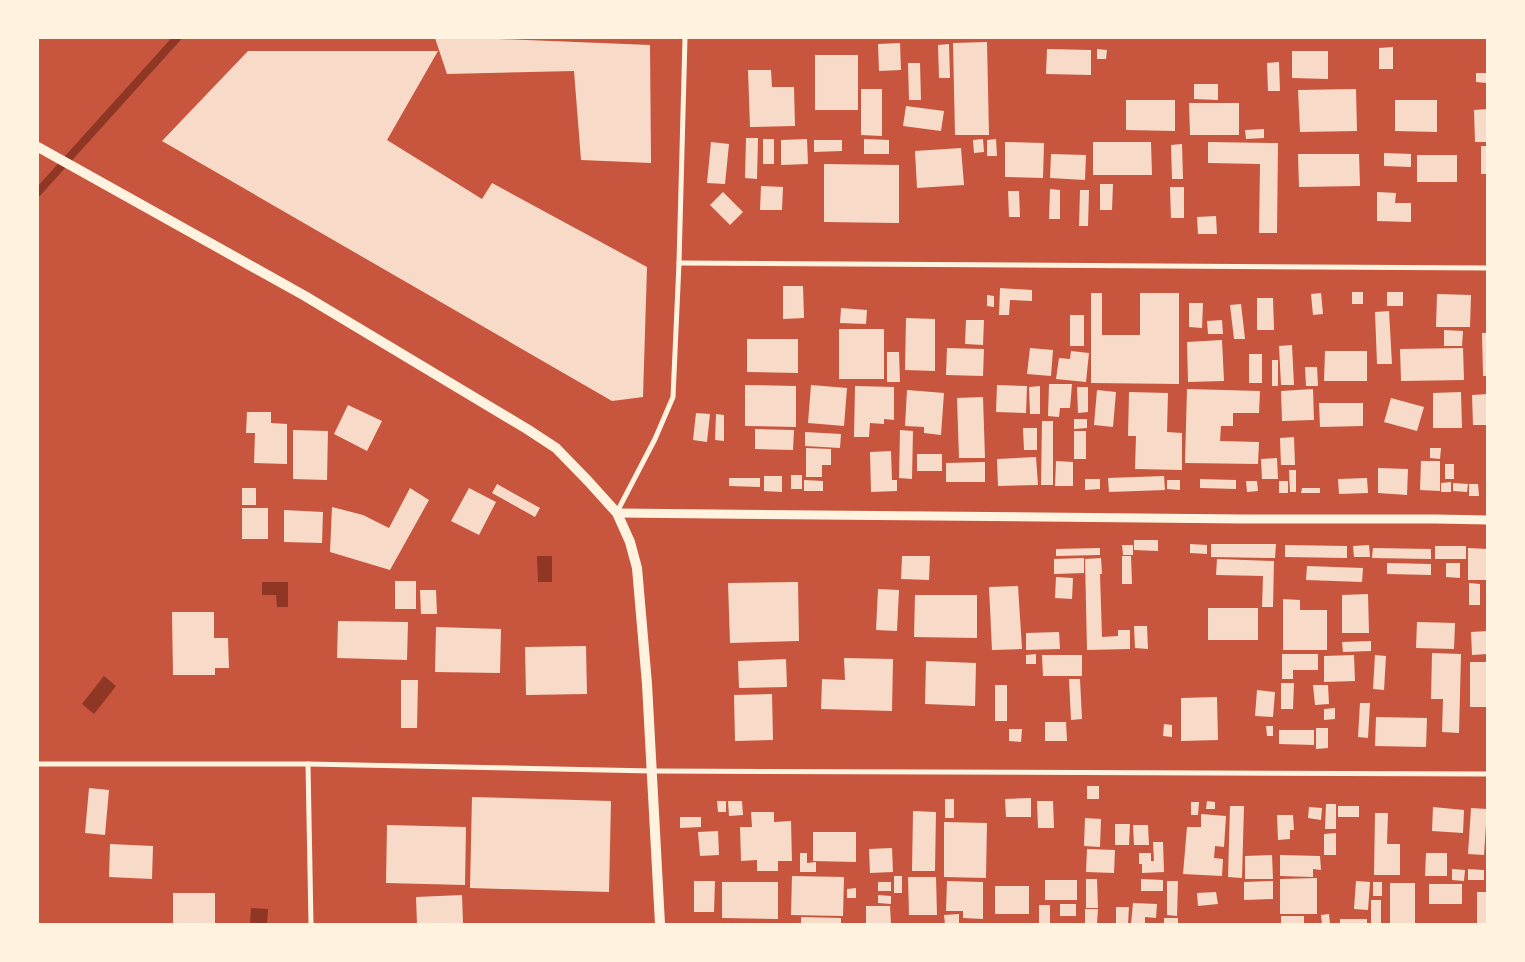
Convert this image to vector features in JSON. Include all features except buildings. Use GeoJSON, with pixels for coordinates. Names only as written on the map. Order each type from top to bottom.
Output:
{"type":"FeatureCollection","features":[{"type":"Feature","properties":{"kind":"main road"},"geometry":{"type":"LineString","coordinates":[[38,147],[305,296],[527,428],[556,448],[617,513],[630,542],[637,568],[647,684],[660,924]]}},
{"type":"Feature","properties":{"kind":"street"},"geometry":{"type":"LineString","coordinates":[[685,38],[679,263],[673,396],[655,438],[617,513],[1244,519],[1436,518],[1488,520]]}},
{"type":"Feature","properties":{"kind":"street"},"geometry":{"type":"LineString","coordinates":[[679,263],[1488,268]]}},
{"type":"Feature","properties":{"kind":"street"},"geometry":{"type":"LineString","coordinates":[[38,764],[308,764],[652,771],[1488,774]]}},
{"type":"Feature","properties":{"kind":"street"},"geometry":{"type":"LineString","coordinates":[[308,764],[312,924]]}},
{"type":"Feature","properties":{"kind":"shaded area"},"geometry":{"type":"Polygon","coordinates":[[[537,556],[552,556],[552,582],[538,582],[537,556]]]}},
{"type":"Feature","properties":{"kind":"shaded area"},"geometry":{"type":"Polygon","coordinates":[[[262,582],[288,582],[288,607],[277,607],[276,595],[262,595],[262,582]]]}},
{"type":"Feature","properties":{"kind":"shaded area"},"geometry":{"type":"Polygon","coordinates":[[[104,676],[116,686],[94,714],[82,704],[104,676]]]}},
{"type":"Feature","properties":{"kind":"shaded area"},"geometry":{"type":"Polygon","coordinates":[[[251,908],[268,909],[267,924],[250,924],[251,908]]]}},
{"type":"Feature","properties":{"kind":"waterway"},"geometry":{"type":"LineString","coordinates":[[38,192],[177,38]]}}]}
